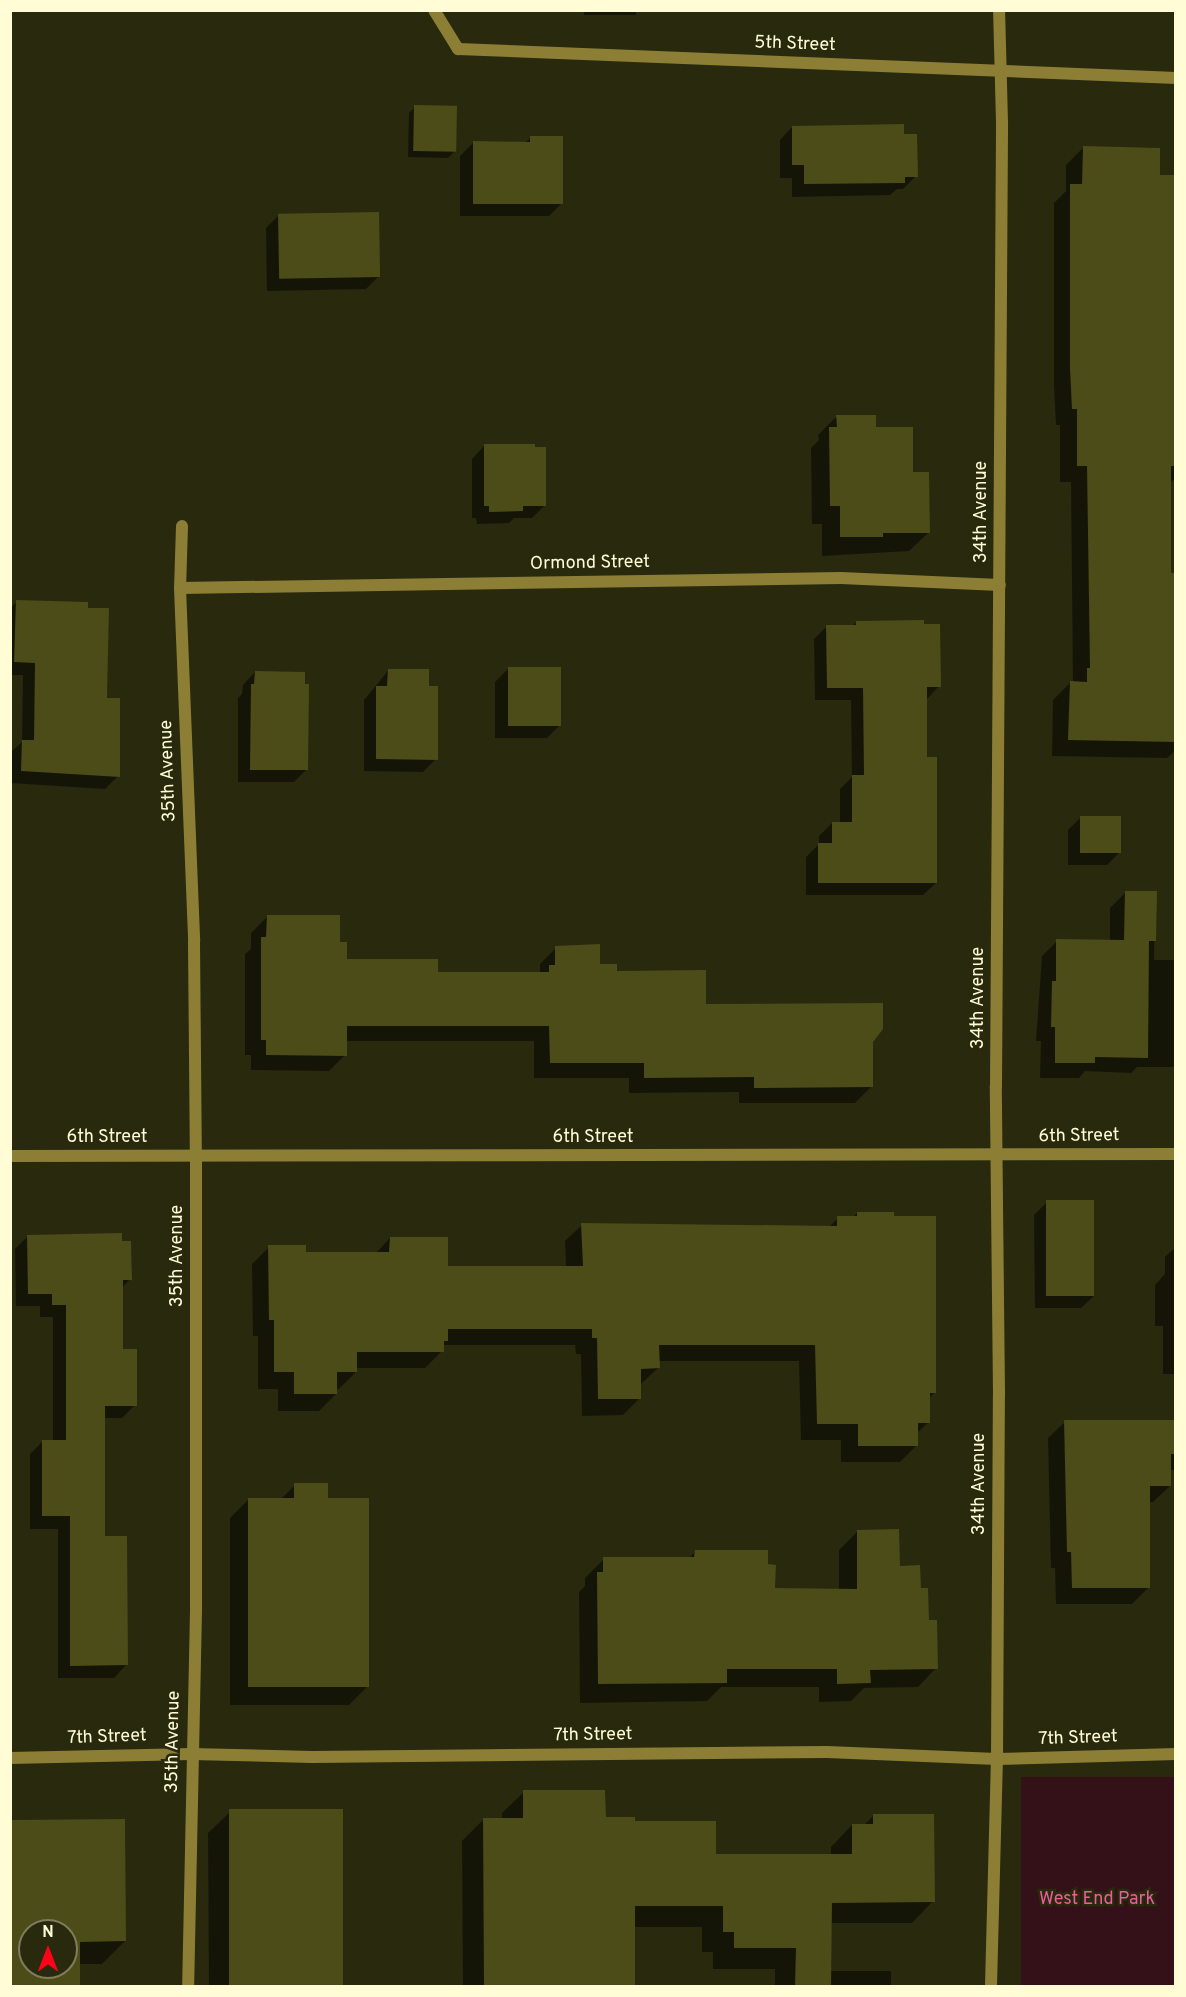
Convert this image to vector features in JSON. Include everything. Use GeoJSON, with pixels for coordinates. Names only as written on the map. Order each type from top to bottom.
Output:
{"type":"FeatureCollection","features":[{"type":"Feature","properties":{"kind":"street","name":"5th Street"},"geometry":{"type":"LineString","coordinates":[[434,10],[458,49],[1176,78]]}},
{"type":"Feature","properties":{"kind":"street","name":"34th Avenue"},"geometry":{"type":"LineString","coordinates":[[991,1986],[997,1759],[999,1394],[997,1156],[1002,105],[999,71],[999,10]]}},
{"type":"Feature","properties":{"kind":"street","name":"35th Avenue"},"geometry":{"type":"LineString","coordinates":[[182,526],[180,588],[194,942],[196,1156],[196,1611],[191,1754],[188,1986]]}},
{"type":"Feature","properties":{"kind":"street","name":"Ormond Street"},"geometry":{"type":"LineString","coordinates":[[180,588],[841,578],[1000,585]]}},
{"type":"Feature","properties":{"kind":"street","name":"6th Street"},"geometry":{"type":"LineString","coordinates":[[10,1156],[1176,1154]]}},
{"type":"Feature","properties":{"kind":"street","name":"7th Street"},"geometry":{"type":"LineString","coordinates":[[10,1758],[191,1754],[312,1757],[827,1752],[997,1759],[1176,1754]]}},
{"type":"Feature","properties":{"kind":"green space","name":"West End Park"},"geometry":{"type":"Polygon","coordinates":[[[1021,1777],[1175,1777],[1175,1986],[1021,1986],[1021,1777]]]}},
{"type":"Feature","properties":{"kind":"building"},"geometry":{"type":"Polygon","coordinates":[[[414,105],[457,106],[456,152],[413,151],[414,105]]]}},
{"type":"Feature","properties":{"kind":"building"},"geometry":{"type":"Polygon","coordinates":[[[904,124],[904,134],[917,134],[918,177],[905,177],[905,183],[804,184],[804,165],[792,165],[792,126],[904,124]]]}},
{"type":"Feature","properties":{"kind":"building"},"geometry":{"type":"Polygon","coordinates":[[[530,136],[563,136],[563,204],[473,204],[473,141],[530,142],[530,136]]]}},
{"type":"Feature","properties":{"kind":"building"},"geometry":{"type":"Polygon","coordinates":[[[1083,146],[1160,148],[1160,175],[1174,175],[1176,466],[1171,466],[1171,573],[1176,573],[1176,742],[1068,740],[1070,681],[1087,682],[1087,668],[1090,668],[1087,466],[1077,466],[1077,409],[1072,409],[1070,369],[1070,184],[1082,184],[1083,146]]]}},
{"type":"Feature","properties":{"kind":"building"},"geometry":{"type":"Polygon","coordinates":[[[379,212],[380,277],[279,279],[278,214],[379,212]]]}},
{"type":"Feature","properties":{"kind":"building"},"geometry":{"type":"Polygon","coordinates":[[[836,415],[876,415],[876,427],[913,427],[913,472],[929,472],[930,533],[883,533],[883,537],[840,537],[840,506],[830,506],[829,427],[837,427],[836,415]]]}},
{"type":"Feature","properties":{"kind":"building"},"geometry":{"type":"Polygon","coordinates":[[[484,444],[535,444],[535,447],[546,447],[546,506],[523,506],[523,511],[489,512],[489,506],[484,506],[484,444]]]}},
{"type":"Feature","properties":{"kind":"building"},"geometry":{"type":"Polygon","coordinates":[[[16,600],[88,602],[88,608],[109,608],[107,698],[120,698],[120,777],[21,771],[22,740],[34,740],[35,663],[14,662],[16,600]]]}},
{"type":"Feature","properties":{"kind":"building"},"geometry":{"type":"Polygon","coordinates":[[[924,620],[924,624],[940,624],[941,687],[927,687],[927,757],[937,757],[937,883],[818,883],[818,843],[832,843],[832,822],[852,822],[852,775],[864,775],[863,688],[827,688],[826,625],[856,625],[856,621],[924,620]]]}},
{"type":"Feature","properties":{"kind":"building"},"geometry":{"type":"Polygon","coordinates":[[[508,667],[561,667],[561,726],[508,726],[508,667]]]}},
{"type":"Feature","properties":{"kind":"building"},"geometry":{"type":"Polygon","coordinates":[[[388,669],[429,669],[429,686],[438,686],[438,760],[376,759],[376,686],[387,686],[388,669]]]}},
{"type":"Feature","properties":{"kind":"building"},"geometry":{"type":"Polygon","coordinates":[[[255,671],[305,672],[305,684],[309,684],[308,770],[250,770],[251,684],[254,684],[255,671]]]}},
{"type":"Feature","properties":{"kind":"building"},"geometry":{"type":"Polygon","coordinates":[[[1080,816],[1121,816],[1121,853],[1080,853],[1080,816]]]}},
{"type":"Feature","properties":{"kind":"building"},"geometry":{"type":"Polygon","coordinates":[[[1125,891],[1157,891],[1156,941],[1149,941],[1148,1058],[1095,1057],[1095,1063],[1055,1063],[1055,1027],[1051,1027],[1052,981],[1056,981],[1056,939],[1124,940],[1125,891]]]}},
{"type":"Feature","properties":{"kind":"building"},"geometry":{"type":"Polygon","coordinates":[[[267,915],[340,915],[340,942],[347,942],[347,959],[438,959],[438,972],[549,972],[549,965],[555,965],[555,946],[600,944],[600,964],[617,964],[617,971],[706,970],[706,1004],[883,1003],[883,1029],[873,1042],[873,1087],[754,1088],[754,1077],[644,1078],[644,1063],[550,1063],[549,1026],[347,1026],[347,1056],[266,1055],[266,1040],[261,1040],[261,937],[266,937],[267,915]]]}},
{"type":"Feature","properties":{"kind":"building"},"geometry":{"type":"Polygon","coordinates":[[[1046,1200],[1094,1200],[1094,1296],[1046,1296],[1046,1200]]]}},
{"type":"Feature","properties":{"kind":"building"},"geometry":{"type":"Polygon","coordinates":[[[857,1212],[894,1212],[894,1216],[936,1216],[936,1393],[930,1393],[930,1423],[918,1423],[918,1446],[858,1446],[858,1424],[817,1424],[815,1345],[659,1345],[660,1368],[641,1369],[641,1399],[598,1399],[597,1338],[592,1338],[592,1329],[448,1329],[448,1341],[444,1341],[444,1352],[357,1352],[357,1372],[337,1372],[337,1394],[294,1394],[294,1372],[274,1372],[274,1320],[269,1320],[268,1245],[306,1245],[306,1252],[389,1252],[390,1237],[448,1237],[448,1266],[583,1266],[581,1223],[837,1226],[837,1216],[857,1216],[857,1212]]]}},
{"type":"Feature","properties":{"kind":"building"},"geometry":{"type":"Polygon","coordinates":[[[122,1233],[122,1241],[131,1241],[132,1280],[123,1280],[123,1349],[137,1349],[137,1406],[105,1406],[105,1536],[127,1536],[128,1665],[70,1666],[70,1516],[42,1516],[42,1440],[66,1440],[66,1305],[52,1305],[52,1294],[28,1294],[27,1235],[122,1233]]]}},
{"type":"Feature","properties":{"kind":"building"},"geometry":{"type":"Polygon","coordinates":[[[1064,1420],[1176,1420],[1176,1454],[1171,1454],[1171,1486],[1150,1486],[1150,1588],[1072,1588],[1071,1552],[1067,1552],[1064,1420]]]}},
{"type":"Feature","properties":{"kind":"building"},"geometry":{"type":"Polygon","coordinates":[[[294,1483],[328,1483],[328,1498],[369,1498],[369,1687],[248,1687],[248,1498],[294,1498],[294,1483]]]}},
{"type":"Feature","properties":{"kind":"building"},"geometry":{"type":"Polygon","coordinates":[[[899,1529],[900,1566],[920,1565],[921,1588],[928,1588],[929,1620],[937,1620],[938,1669],[870,1670],[871,1683],[837,1684],[837,1669],[727,1669],[727,1683],[598,1684],[597,1572],[603,1572],[603,1557],[694,1557],[695,1550],[768,1550],[768,1564],[776,1565],[775,1588],[857,1589],[857,1530],[899,1529]]]}},
{"type":"Feature","properties":{"kind":"building"},"geometry":{"type":"Polygon","coordinates":[[[523,1790],[605,1790],[606,1817],[635,1817],[635,1821],[716,1821],[716,1854],[852,1854],[852,1824],[873,1824],[873,1814],[934,1814],[935,1902],[832,1903],[831,1986],[795,1986],[796,1948],[734,1948],[734,1932],[723,1932],[723,1906],[635,1906],[635,1986],[484,1986],[483,1818],[523,1818],[523,1790]]]}},
{"type":"Feature","properties":{"kind":"building"},"geometry":{"type":"Polygon","coordinates":[[[229,1809],[343,1809],[343,1986],[229,1986],[229,1809]]]}},
{"type":"Feature","properties":{"kind":"building"},"geometry":{"type":"Polygon","coordinates":[[[125,1819],[126,1941],[80,1942],[80,1986],[10,1986],[10,1820],[125,1819]]]}}]}
